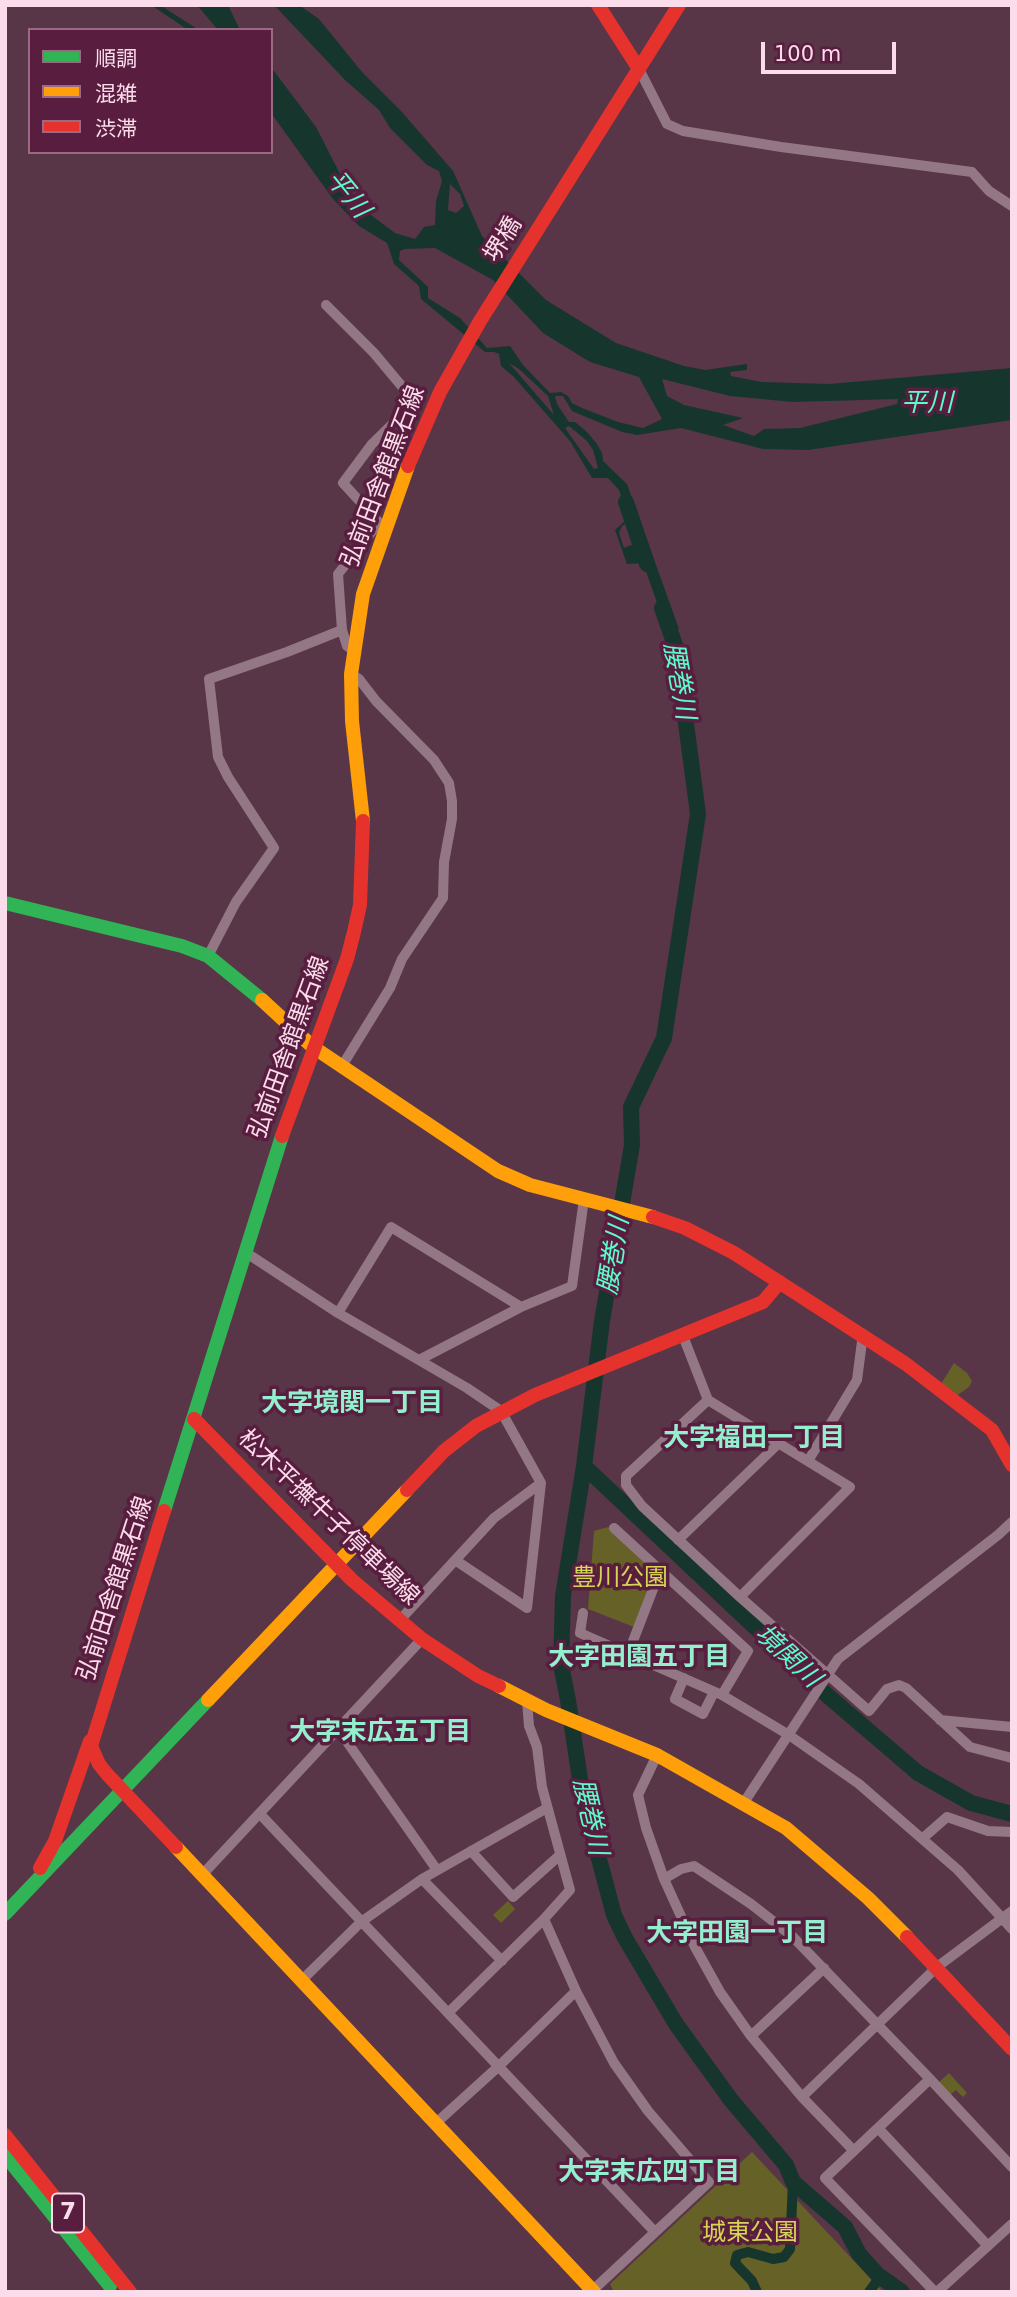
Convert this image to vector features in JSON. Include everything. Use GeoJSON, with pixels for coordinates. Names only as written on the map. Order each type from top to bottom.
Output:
{"type":"FeatureCollection","features":[{"type":"Feature","properties":{"kind":"main road"},"geometry":{"type":"LineString","coordinates":[[598,5],[639,69],[679,5]]}},
{"type":"Feature","properties":{"kind":"main road","name":"堺橋"},"geometry":{"type":"LineString","coordinates":[[454,368],[480,321],[639,69]]}},
{"type":"Feature","properties":{"kind":"main road","name":"弘前田舎館黒石線"},"geometry":{"type":"LineString","coordinates":[[30,1887],[55,1841],[93,1737],[245,1252],[313,1046],[347,959],[360,905],[363,817],[352,721],[351,674],[363,594],[381,526],[428,417],[454,368]]}},
{"type":"Feature","properties":{"kind":"main road"},"geometry":{"type":"LineString","coordinates":[[5,903],[182,946],[208,956],[284,1017],[313,1046],[498,1171],[530,1185],[641,1213],[685,1228],[734,1253],[863,1334],[992,1430],[1012,1465]]}},
{"type":"Feature","properties":{"kind":"main road"},"geometry":{"type":"LineString","coordinates":[[5,1925],[110,1812],[123,1792],[444,1451],[501,1411],[763,1302],[780,1282]]}},
{"type":"Feature","properties":{"kind":"main road","name":"松木平撫牛子停車場線"},"geometry":{"type":"LineString","coordinates":[[194,1419],[336,1564],[422,1639],[478,1675],[527,1701],[657,1755],[786,1828],[868,1898],[937,1967],[1012,2049]]}},
{"type":"Feature","properties":{"kind":"main road"},"geometry":{"type":"LineString","coordinates":[[93,1737],[91,1746],[94,1755],[123,1792],[594,2291]]}},
{"type":"Feature","properties":{"kind":"main road","name":"弘前田舎館黒石線"},"geometry":{"type":"LineString","coordinates":[[5,1914],[105,1807],[123,1792]]}},
{"type":"Feature","properties":{"kind":"main road","name":"7"},"geometry":{"type":"LineString","coordinates":[[5,2135],[130,2292]]}},
{"type":"Feature","properties":{"kind":"main road","name":"7"},"geometry":{"type":"LineString","coordinates":[[5,2155],[115,2292]]}},
{"type":"Feature","properties":{"kind":"street"},"geometry":{"type":"LineString","coordinates":[[639,69],[667,124],[682,131],[972,172],[989,191],[1012,206]]}},
{"type":"Feature","properties":{"kind":"street"},"geometry":{"type":"LineString","coordinates":[[326,305],[374,353],[415,402],[372,444],[343,484],[381,526],[338,574],[342,630],[347,646],[354,651]]}},
{"type":"Feature","properties":{"kind":"street"},"geometry":{"type":"LineString","coordinates":[[208,956],[236,902],[274,848],[218,757],[209,679],[342,630]]}},
{"type":"Feature","properties":{"kind":"street"},"geometry":{"type":"LineString","coordinates":[[342,1066],[383,1000],[402,959],[443,898],[444,862],[452,820],[449,783],[434,760],[351,674]]}},
{"type":"Feature","properties":{"kind":"street"},"geometry":{"type":"LineString","coordinates":[[419,1360],[521,1307],[572,1286],[584,1199]]}},
{"type":"Feature","properties":{"kind":"street"},"geometry":{"type":"LineString","coordinates":[[338,1313],[391,1227],[521,1307]]}},
{"type":"Feature","properties":{"kind":"street"},"geometry":{"type":"LineString","coordinates":[[245,1252],[338,1313],[501,1411],[541,1483],[527,1608],[455,1560]]}},
{"type":"Feature","properties":{"kind":"street"},"geometry":{"type":"LineString","coordinates":[[808,1461],[857,1380],[863,1334]]}},
{"type":"Feature","properties":{"kind":"street"},"geometry":{"type":"LineString","coordinates":[[683,1336],[708,1400],[850,1487],[740,1597]]}},
{"type":"Feature","properties":{"kind":"street"},"geometry":{"type":"LineString","coordinates":[[708,1400],[626,1476],[626,1485],[631,1494],[740,1597],[869,1711],[887,1689],[899,1685],[906,1688],[970,1747],[1012,1758]]}},
{"type":"Feature","properties":{"kind":"street"},"geometry":{"type":"LineString","coordinates":[[678,1539],[779,1443]]}},
{"type":"Feature","properties":{"kind":"street"},"geometry":{"type":"LineString","coordinates":[[399,1621],[494,1518],[541,1483]]}},
{"type":"Feature","properties":{"kind":"street"},"geometry":{"type":"LineString","coordinates":[[743,1804],[838,1660],[1012,1522]]}},
{"type":"Feature","properties":{"kind":"street"},"geometry":{"type":"LineString","coordinates":[[614,1528],[748,1651],[703,1714],[676,1699],[684,1678]]}},
{"type":"Feature","properties":{"kind":"street"},"geometry":{"type":"LineString","coordinates":[[628,1654],[660,1571]]}},
{"type":"Feature","properties":{"kind":"street"},"geometry":{"type":"LineString","coordinates":[[583,1613],[580,1633],[718,1694],[789,1735],[859,1784],[958,1870],[1012,1929]]}},
{"type":"Feature","properties":{"kind":"street"},"geometry":{"type":"LineString","coordinates":[[202,1875],[422,1639]]}},
{"type":"Feature","properties":{"kind":"street"},"geometry":{"type":"LineString","coordinates":[[449,2012],[570,1890],[542,1787],[537,1746],[529,1726],[527,1701]]}},
{"type":"Feature","properties":{"kind":"street"},"geometry":{"type":"LineString","coordinates":[[940,1720],[1012,1727]]}},
{"type":"Feature","properties":{"kind":"street"},"geometry":{"type":"LineString","coordinates":[[338,1729],[437,1870]]}},
{"type":"Feature","properties":{"kind":"street"},"geometry":{"type":"LineString","coordinates":[[657,1755],[638,1795],[664,1880],[695,1947],[720,1992],[751,2036],[854,2151]]}},
{"type":"Feature","properties":{"kind":"street"},"geometry":{"type":"LineString","coordinates":[[301,1981],[361,1922],[422,1879],[547,1808]]}},
{"type":"Feature","properties":{"kind":"street"},"geometry":{"type":"LineString","coordinates":[[260,1814],[655,2232]]}},
{"type":"Feature","properties":{"kind":"street"},"geometry":{"type":"LineString","coordinates":[[923,1838],[947,1817],[988,1831],[1012,1832]]}},
{"type":"Feature","properties":{"kind":"street"},"geometry":{"type":"LineString","coordinates":[[471,1851],[513,1897],[560,1855]]}},
{"type":"Feature","properties":{"kind":"street"},"geometry":{"type":"LineString","coordinates":[[664,1880],[681,1869],[694,1866],[751,1904],[792,1936],[1012,2167]]}},
{"type":"Feature","properties":{"kind":"street"},"geometry":{"type":"LineString","coordinates":[[422,1879],[502,1961]]}},
{"type":"Feature","properties":{"kind":"street"},"geometry":{"type":"LineString","coordinates":[[802,2096],[937,1967],[1012,1911]]}},
{"type":"Feature","properties":{"kind":"street"},"geometry":{"type":"LineString","coordinates":[[544,1919],[576,1991],[614,2063],[648,2110],[709,2182],[594,2291]]}},
{"type":"Feature","properties":{"kind":"street"},"geometry":{"type":"LineString","coordinates":[[751,2036],[824,1968]]}},
{"type":"Feature","properties":{"kind":"street"},"geometry":{"type":"LineString","coordinates":[[435,2124],[576,1991]]}},
{"type":"Feature","properties":{"kind":"street"},"geometry":{"type":"LineString","coordinates":[[930,2078],[825,2178],[936,2292],[1012,2224]]}},
{"type":"Feature","properties":{"kind":"street"},"geometry":{"type":"LineString","coordinates":[[878,2129],[988,2246]]}},
{"type":"Feature","properties":{"kind":"green space"},"geometry":{"type":"Polygon","coordinates":[[[954,1363],[967,1373],[972,1381],[969,1387],[956,1396],[941,1384],[954,1363]]]}},
{"type":"Feature","properties":{"kind":"green space","name":"豊川公園"},"geometry":{"type":"Polygon","coordinates":[[[608,1527],[654,1571],[634,1627],[588,1609],[594,1531],[608,1527]]]}},
{"type":"Feature","properties":{"kind":"green space"},"geometry":{"type":"Polygon","coordinates":[[[508,1901],[515,1909],[501,1923],[493,1915],[508,1901]]]}},
{"type":"Feature","properties":{"kind":"green space"},"geometry":{"type":"Polygon","coordinates":[[[949,2073],[967,2093],[963,2097],[956,2090],[950,2095],[938,2083],[949,2073]]]}},
{"type":"Feature","properties":{"kind":"green space","name":"城東公園"},"geometry":{"type":"Polygon","coordinates":[[[752,2152],[883,2292],[614,2292],[610,2284],[752,2152]]]}},
{"type":"Feature","properties":{"kind":"water"},"geometry":{"type":"Polygon","coordinates":[[[151,5],[160,5],[196,28],[185,28],[151,5]]]}},
{"type":"Feature","properties":{"kind":"water"},"geometry":{"type":"Polygon","coordinates":[[[197,5],[228,5],[239,28],[216,28],[197,5]]]}},
{"type":"Feature","properties":{"kind":"water","name":"平川"},"geometry":{"type":"Polygon","coordinates":[[[274,5],[299,5],[319,19],[362,72],[402,112],[453,171],[482,236],[546,300],[616,343],[684,366],[705,370],[747,364],[747,370],[730,372],[731,376],[762,382],[829,384],[1012,368],[1012,420],[808,450],[763,449],[681,428],[637,435],[622,432],[572,411],[563,396],[555,396],[569,422],[575,422],[587,432],[602,453],[603,461],[627,484],[679,629],[660,626],[661,614],[643,563],[627,564],[615,530],[628,518],[619,490],[608,478],[592,478],[570,441],[501,366],[499,354],[485,352],[421,299],[419,286],[394,264],[387,243],[359,226],[333,199],[273,116],[273,70],[316,127],[355,203],[395,233],[415,239],[424,227],[435,225],[436,201],[442,181],[439,171],[427,165],[390,128],[379,110],[345,80],[274,5]],[[450,184],[448,210],[456,213],[464,206],[460,194],[450,184]],[[435,248],[400,251],[399,260],[428,287],[428,298],[460,318],[487,348],[510,346],[523,365],[550,393],[561,392],[582,408],[643,428],[662,419],[639,377],[590,362],[543,333],[493,280],[435,248]],[[509,363],[554,415],[548,396],[509,363]],[[662,379],[667,396],[684,405],[743,418],[723,425],[754,436],[764,429],[800,428],[897,404],[898,399],[793,402],[730,396],[662,379]],[[569,426],[565,428],[594,469],[598,468],[593,450],[587,441],[569,426]],[[629,521],[622,526],[619,533],[624,548],[631,545],[639,548],[643,542],[636,524],[629,521]]]}},
{"type":"Feature","properties":{"kind":"waterway","name":"腰巻川"},"geometry":{"type":"LineString","coordinates":[[626,502],[647,564]]}},
{"type":"Feature","properties":{"kind":"waterway","name":"腰巻川"},"geometry":{"type":"LineString","coordinates":[[662,608],[676,648],[698,814],[664,1038],[631,1107],[632,1145],[602,1321],[584,1466],[563,1596],[561,1665],[583,1799],[614,1915],[625,1938],[676,2024],[731,2100],[786,2165],[793,2182],[845,2227],[859,2254],[878,2275],[902,2292]]}},
{"type":"Feature","properties":{"kind":"waterway","name":"境関川"},"geometry":{"type":"LineString","coordinates":[[584,1466],[828,1696],[918,1773],[971,1803],[1012,1814]]}},
{"type":"Feature","properties":{"kind":"waterway"},"geometry":{"type":"LineString","coordinates":[[757,2292],[752,2281],[735,2263],[737,2255],[748,2252],[773,2259],[784,2257],[790,2249],[793,2182]]}},
{"type":"Feature","properties":{"kind":"waterway"},"geometry":{"type":"LineString","coordinates":[[869,2292],[878,2275]]}},
{"type":"Feature","properties":{"kind":"traffic: fast"},"geometry":{"type":"LineString","coordinates":[[5,903],[182,946],[208,956],[262,1000]]}},
{"type":"Feature","properties":{"kind":"traffic: fast"},"geometry":{"type":"LineString","coordinates":[[164,1511],[282,1136]]}},
{"type":"Feature","properties":{"kind":"traffic: fast"},"geometry":{"type":"LineString","coordinates":[[5,1914],[208,1700]]}},
{"type":"Feature","properties":{"kind":"traffic: fast"},"geometry":{"type":"LineString","coordinates":[[5,2155],[110,2286]]}},
{"type":"Feature","properties":{"kind":"traffic: slow"},"geometry":{"type":"LineString","coordinates":[[363,821],[352,721],[351,674],[363,594],[408,466]]}},
{"type":"Feature","properties":{"kind":"traffic: slow"},"geometry":{"type":"LineString","coordinates":[[262,1000],[313,1047],[498,1171],[530,1185],[653,1217]]}},
{"type":"Feature","properties":{"kind":"traffic: slow"},"geometry":{"type":"LineString","coordinates":[[208,1700],[407,1490]]}},
{"type":"Feature","properties":{"kind":"traffic: slow"},"geometry":{"type":"LineString","coordinates":[[499,1686],[546,1710],[657,1755],[786,1828],[868,1898],[907,1937]]}},
{"type":"Feature","properties":{"kind":"traffic: slow"},"geometry":{"type":"LineString","coordinates":[[176,1847],[594,2292]]}},
{"type":"Feature","properties":{"kind":"traffic: jam"},"geometry":{"type":"LineString","coordinates":[[598,5],[639,69]]}},
{"type":"Feature","properties":{"kind":"traffic: jam"},"geometry":{"type":"LineString","coordinates":[[408,466],[440,392],[480,321],[679,5]]}},
{"type":"Feature","properties":{"kind":"traffic: jam"},"geometry":{"type":"LineString","coordinates":[[282,1136],[347,959],[354,932],[360,905],[363,821]]}},
{"type":"Feature","properties":{"kind":"traffic: jam"},"geometry":{"type":"LineString","coordinates":[[653,1217],[685,1228],[734,1253],[906,1364],[992,1430],[1012,1465]]}},
{"type":"Feature","properties":{"kind":"traffic: jam"},"geometry":{"type":"LineString","coordinates":[[407,1490],[444,1451],[476,1426],[535,1395],[763,1302],[780,1282]]}},
{"type":"Feature","properties":{"kind":"traffic: jam"},"geometry":{"type":"LineString","coordinates":[[194,1419],[352,1580],[422,1639],[478,1676],[499,1686]]}},
{"type":"Feature","properties":{"kind":"traffic: jam"},"geometry":{"type":"LineString","coordinates":[[164,1511],[91,1746],[107,1774],[176,1847]]}},
{"type":"Feature","properties":{"kind":"traffic: jam"},"geometry":{"type":"LineString","coordinates":[[40,1868],[55,1841],[90,1741]]}},
{"type":"Feature","properties":{"kind":"traffic: jam"},"geometry":{"type":"LineString","coordinates":[[907,1937],[1012,2049]]}},
{"type":"Feature","properties":{"kind":"traffic: jam"},"geometry":{"type":"LineString","coordinates":[[5,2135],[130,2292]]}},
{"type":"Feature","properties":{"kind":"district","name":"大字境関一丁目"},"geometry":{"type":"Point","coordinates":[352,1404]}},
{"type":"Feature","properties":{"kind":"district","name":"大字福田一丁目"},"geometry":{"type":"Point","coordinates":[754,1439]}},
{"type":"Feature","properties":{"kind":"district","name":"大字田園五丁目"},"geometry":{"type":"Point","coordinates":[639,1658]}},
{"type":"Feature","properties":{"kind":"district","name":"大字末広五丁目"},"geometry":{"type":"Point","coordinates":[380,1733]}},
{"type":"Feature","properties":{"kind":"district","name":"大字田園一丁目"},"geometry":{"type":"Point","coordinates":[737,1934]}},
{"type":"Feature","properties":{"kind":"district","name":"大字末広四丁目"},"geometry":{"type":"Point","coordinates":[649,2173]}}]}
